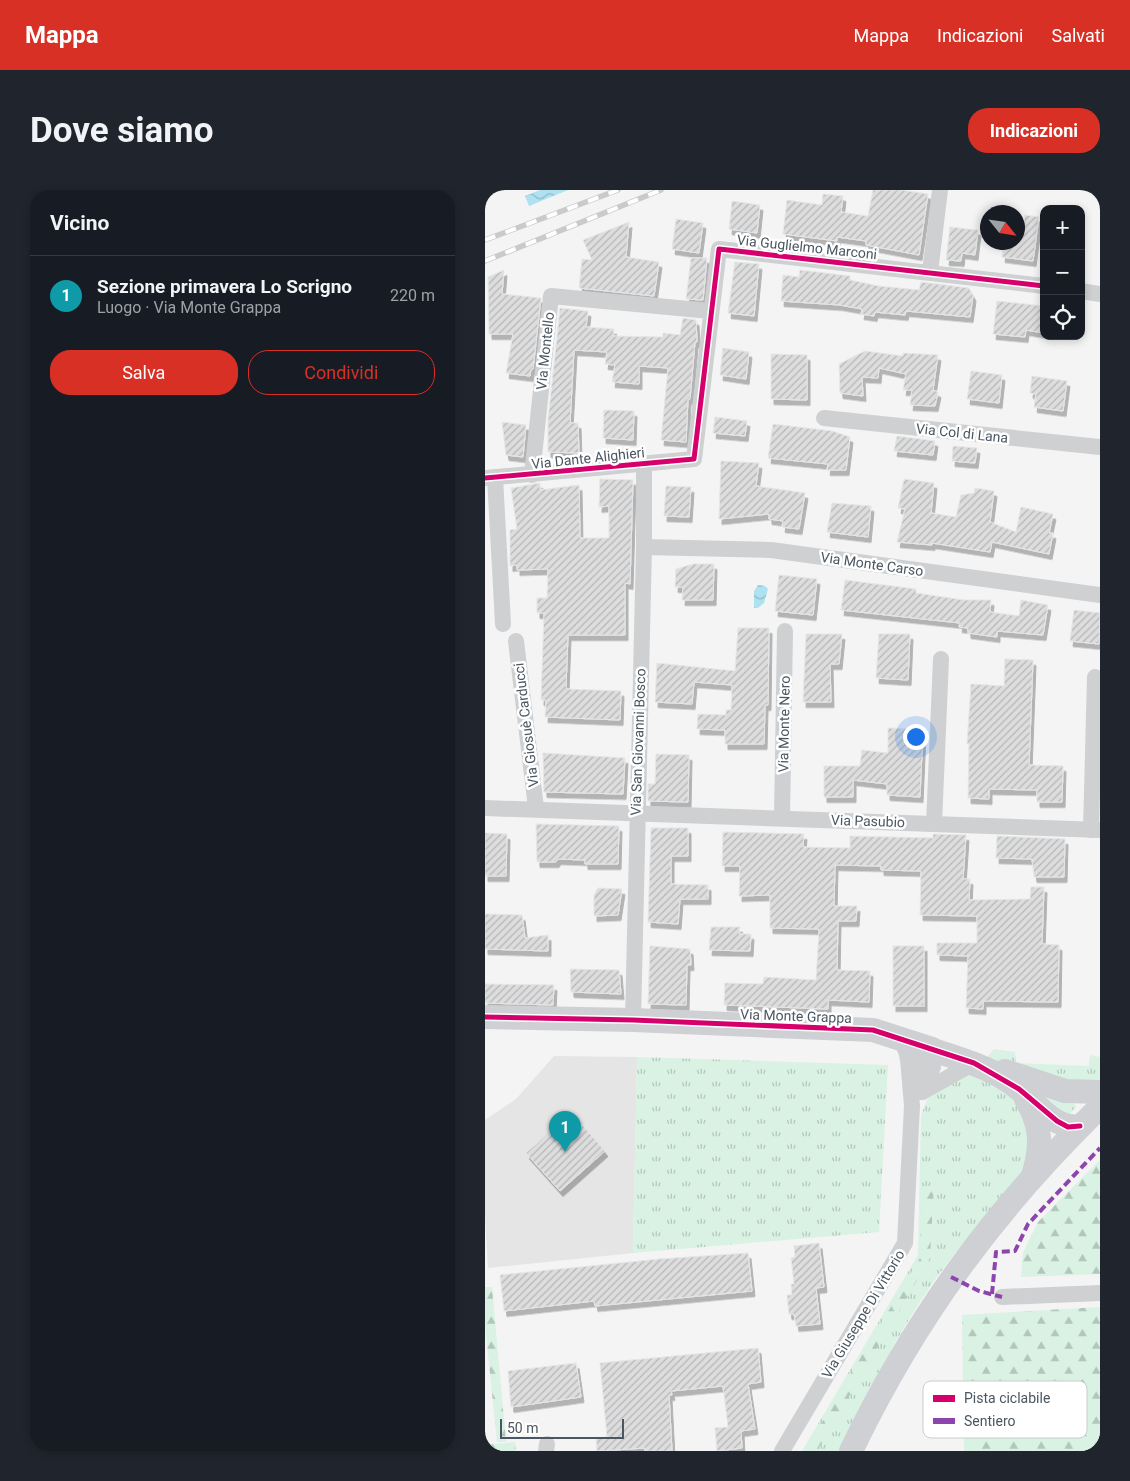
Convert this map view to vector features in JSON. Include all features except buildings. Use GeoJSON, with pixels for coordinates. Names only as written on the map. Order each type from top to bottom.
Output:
{"type":"FeatureCollection","features":[{"type":"Feature","properties":{"kind":"street"},"geometry":{"type":"LineString","coordinates":[[930,272],[940,190]]}},
{"type":"Feature","properties":{"kind":"street","name":"Via Guglielmo Marconi"},"geometry":{"type":"LineString","coordinates":[[694,459],[710,311],[719,249],[1040,286]]}},
{"type":"Feature","properties":{"kind":"street"},"geometry":{"type":"LineString","coordinates":[[1085,292],[1100,294]]}},
{"type":"Feature","properties":{"kind":"street","name":"Via Montello"},"geometry":{"type":"LineString","coordinates":[[532,475],[551,296],[710,311]]}},
{"type":"Feature","properties":{"kind":"street","name":"Via Col di Lana"},"geometry":{"type":"LineString","coordinates":[[824,418],[1100,447]]}},
{"type":"Feature","properties":{"kind":"street","name":"Via Dante Alighieri"},"geometry":{"type":"LineString","coordinates":[[503,624],[490,477],[532,475],[694,459]]}},
{"type":"Feature","properties":{"kind":"street","name":"Via San Giovanni Bosco"},"geometry":{"type":"LineString","coordinates":[[633,1020],[636,812],[644,547],[644,464]]}},
{"type":"Feature","properties":{"kind":"street","name":"Via Monte Carso"},"geometry":{"type":"LineString","coordinates":[[644,547],[771,550],[1100,595]]}},
{"type":"Feature","properties":{"kind":"street","name":"Via Monte Nero"},"geometry":{"type":"LineString","coordinates":[[782,818],[785,630]]}},
{"type":"Feature","properties":{"kind":"street","name":"Via Giosuè Carducci"},"geometry":{"type":"LineString","coordinates":[[516,641],[536,808]]}},
{"type":"Feature","properties":{"kind":"street"},"geometry":{"type":"LineString","coordinates":[[934,824],[941,659]]}},
{"type":"Feature","properties":{"kind":"street"},"geometry":{"type":"LineString","coordinates":[[1095,677],[1095,830]]}},
{"type":"Feature","properties":{"kind":"street","name":"Via Giosuè Carducci"},"geometry":{"type":"LineString","coordinates":[[485,808],[636,812]]}},
{"type":"Feature","properties":{"kind":"street","name":"Via Pasubio"},"geometry":{"type":"LineString","coordinates":[[636,812],[1095,830]]}},
{"type":"Feature","properties":{"kind":"street","name":"Via Monte Grappa"},"geometry":{"type":"LineString","coordinates":[[485,1017],[633,1020],[873,1030],[974,1064],[1019,1089],[1057,1121],[1068,1127],[1080,1126]]}},
{"type":"Feature","properties":{"kind":"street"},"geometry":{"type":"LineString","coordinates":[[897,1038],[904,1044],[906,1049],[916,1087]]}},
{"type":"Feature","properties":{"kind":"street","name":"Via Giuseppe Di Vittorio"},"geometry":{"type":"LineString","coordinates":[[782,1451],[905,1243],[912,1106],[916,1087],[933,1067],[933,1050]]}},
{"type":"Feature","properties":{"kind":"street","name":"Via Monte Grappa"},"geometry":{"type":"LineString","coordinates":[[974,1064],[985,1064],[1065,1091],[1100,1092]]}},
{"type":"Feature","properties":{"kind":"street","name":"Via Giuseppe Di Vittorio"},"geometry":{"type":"LineString","coordinates":[[916,1087],[974,1064]]}},
{"type":"Feature","properties":{"kind":"street"},"geometry":{"type":"LineString","coordinates":[[1019,1089],[1031,1108],[1040,1137],[1040,1149],[1033,1176]]}},
{"type":"Feature","properties":{"kind":"street"},"geometry":{"type":"LineString","coordinates":[[851,1451],[873,1405],[951,1277],[1007,1204],[1100,1107]]}},
{"type":"Feature","properties":{"kind":"street"},"geometry":{"type":"LineString","coordinates":[[1002,1297],[1100,1293]]}},
{"type":"Feature","properties":{"kind":"shaded area"},"geometry":{"type":"Polygon","coordinates":[[[554,1056],[637,1057],[633,1253],[488,1268],[485,1215],[485,1120],[516,1099],[554,1056]]]}},
{"type":"Feature","properties":{"kind":"green space"},"geometry":{"type":"Polygon","coordinates":[[[994,1049],[1015,1052],[1016,1063],[1089,1066],[1090,1055],[1100,1057],[1100,1087],[1095,1088],[991,1061],[988,1056],[994,1049]]]}},
{"type":"Feature","properties":{"kind":"green space"},"geometry":{"type":"Polygon","coordinates":[[[637,1057],[888,1065],[879,1232],[633,1253],[637,1057]]]}},
{"type":"Feature","properties":{"kind":"green space"},"geometry":{"type":"Polygon","coordinates":[[[968,1074],[995,1081],[1030,1115],[1030,1167],[957,1252],[920,1301],[883,1364],[839,1451],[802,1451],[918,1255],[921,1115],[928,1097],[968,1074]]]}},
{"type":"Feature","properties":{"kind":"green space"},"geometry":{"type":"Polygon","coordinates":[[[1039,1095],[1072,1100],[1076,1107],[1067,1117],[1039,1095]]]}},
{"type":"Feature","properties":{"kind":"green space"},"geometry":{"type":"Polygon","coordinates":[[[1100,1160],[1100,1274],[1021,1277],[1023,1253],[1038,1222],[1100,1160]]]}},
{"type":"Feature","properties":{"kind":"green space"},"geometry":{"type":"Polygon","coordinates":[[[934,1185],[930,1258],[817,1451],[805,1451],[920,1258],[922,1187],[934,1185]]]}},
{"type":"Feature","properties":{"kind":"green space"},"geometry":{"type":"Polygon","coordinates":[[[485,1287],[492,1287],[506,1442],[497,1442],[485,1325],[485,1287]]]}},
{"type":"Feature","properties":{"kind":"green space"},"geometry":{"type":"Polygon","coordinates":[[[1100,1307],[1100,1451],[964,1451],[964,1438],[1087,1438],[1087,1381],[963,1381],[962,1315],[1100,1307]]]}},
{"type":"Feature","properties":{"kind":"green space"},"geometry":{"type":"Polygon","coordinates":[[[515,1442],[516,1451],[485,1451],[485,1445],[515,1442]]]}},
{"type":"Feature","properties":{"kind":"water"},"geometry":{"type":"Polygon","coordinates":[[[540,190],[568,190],[529,206],[525,196],[540,190]]]}},
{"type":"Feature","properties":{"kind":"water"},"geometry":{"type":"Polygon","coordinates":[[[758,585],[765,586],[768,589],[764,603],[758,608],[754,608],[754,591],[758,585]]]}},
{"type":"Feature","properties":{"kind":"railway"},"geometry":{"type":"LineString","coordinates":[[485,240],[618,190]]}},
{"type":"Feature","properties":{"kind":"railway"},"geometry":{"type":"LineString","coordinates":[[485,261],[661,190]]}},
{"type":"Feature","properties":{"kind":"marked path"},"geometry":{"type":"LineString","coordinates":[[992,1294],[996,1252],[1015,1251],[1028,1224],[1100,1148]]}},
{"type":"Feature","properties":{"kind":"marked path"},"geometry":{"type":"LineString","coordinates":[[951,1277],[979,1291],[1002,1297]]}},
{"type":"Feature","properties":{"kind":"cycle path"},"geometry":{"type":"LineString","coordinates":[[485,478],[694,459],[719,249],[1040,286]]}},
{"type":"Feature","properties":{"kind":"cycle path"},"geometry":{"type":"LineString","coordinates":[[485,1017],[633,1020],[873,1030],[974,1063],[1019,1089],[1057,1121],[1068,1127],[1080,1126]]}},
{"type":"Feature","properties":{"kind":"place","name":"Sezione primavera Lo Scrigno"},"geometry":{"type":"Point","coordinates":[565,1152]}}]}
